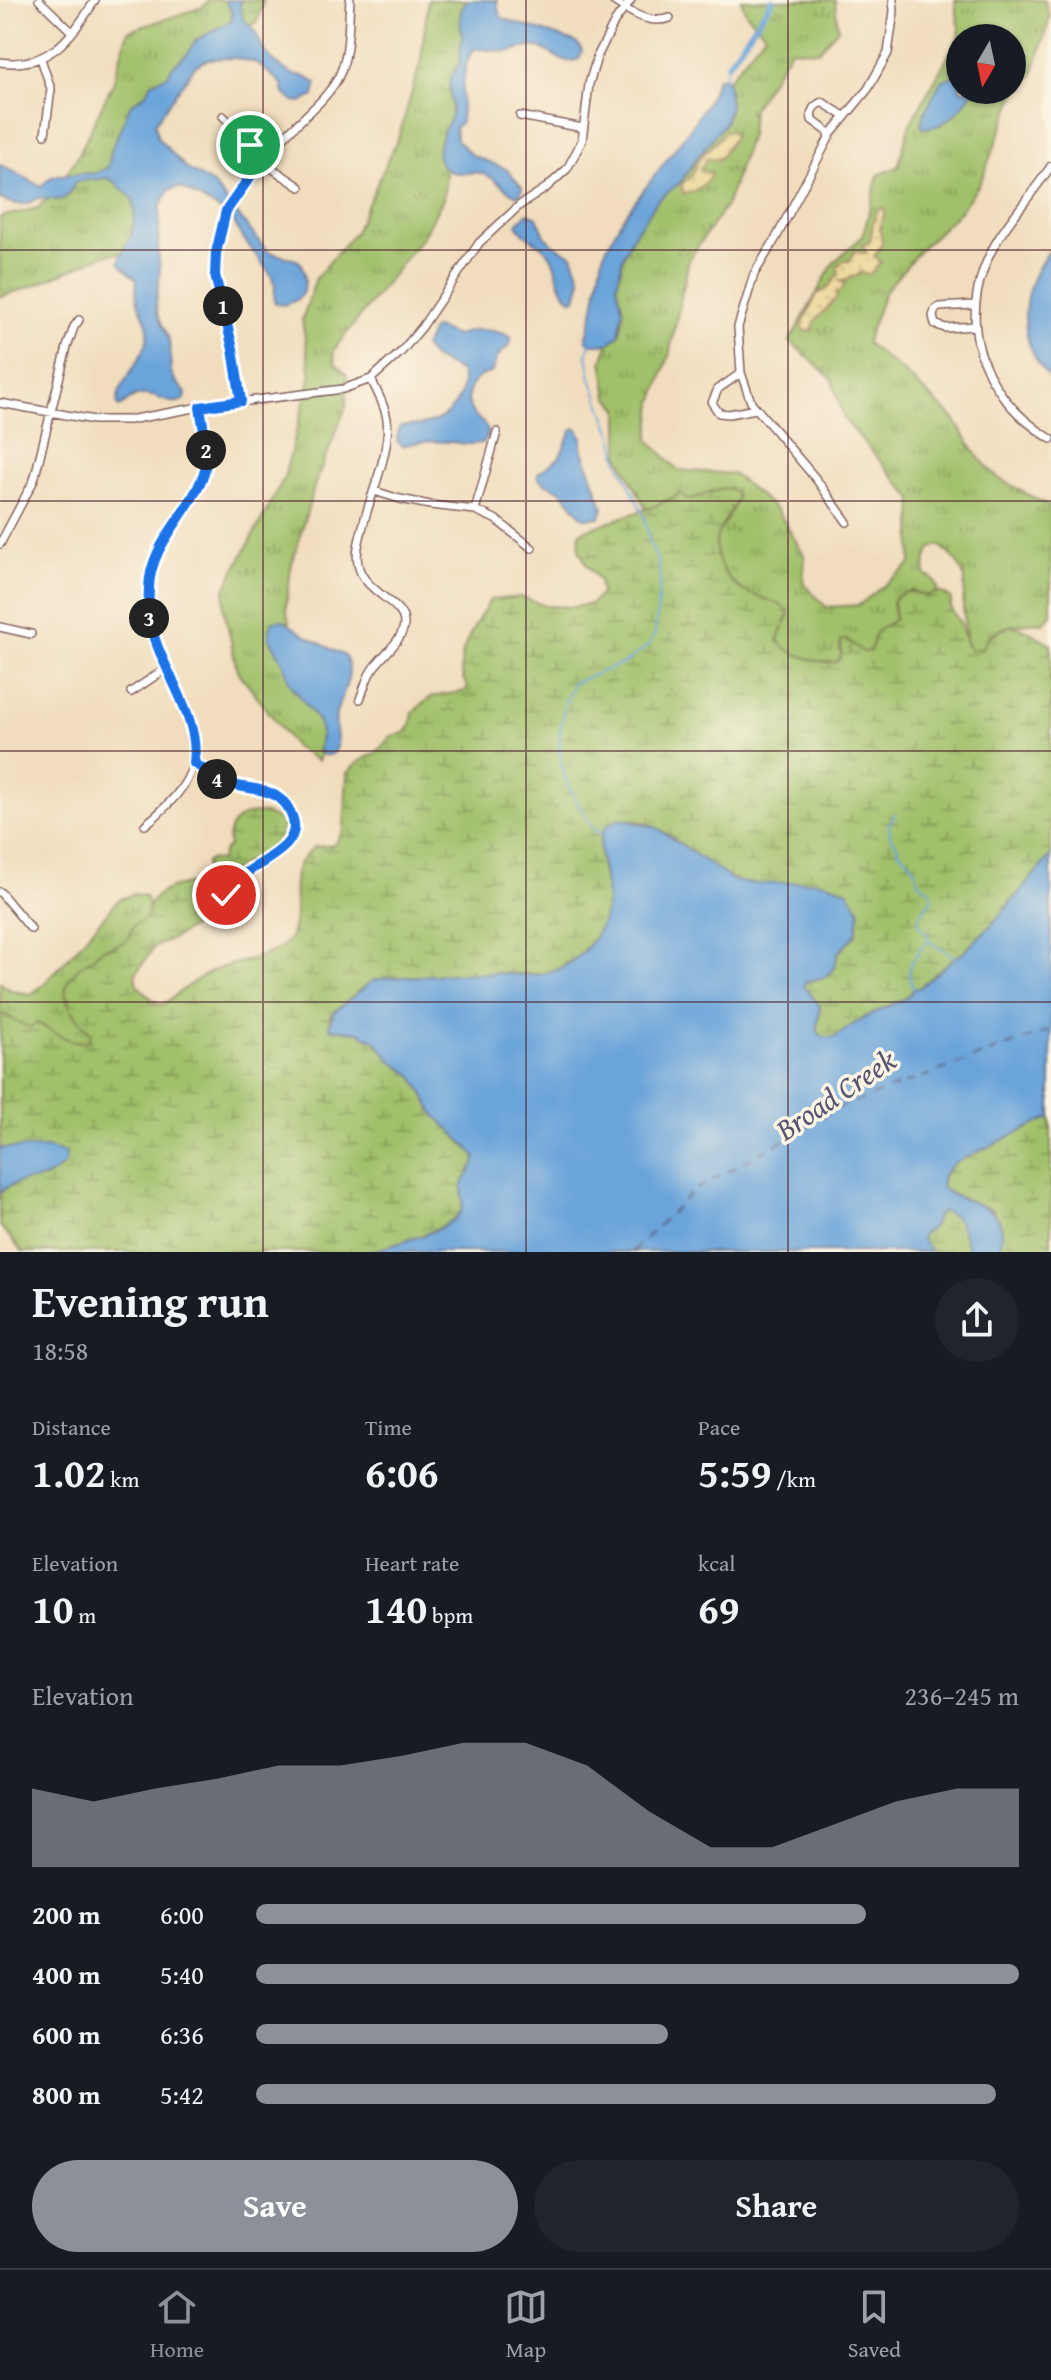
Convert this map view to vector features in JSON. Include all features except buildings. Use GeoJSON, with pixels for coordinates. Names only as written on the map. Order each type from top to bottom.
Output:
{"type":"FeatureCollection","features":[{"type":"Feature","properties":{"kind":"street"},"geometry":{"type":"LineString","coordinates":[[39,0],[72,32]]}},
{"type":"Feature","properties":{"kind":"street"},"geometry":{"type":"LineString","coordinates":[[0,62],[24,64],[41,59],[62,44],[95,0]]}},
{"type":"Feature","properties":{"kind":"street"},"geometry":{"type":"LineString","coordinates":[[241,401],[233,349],[215,275],[216,253],[226,211],[262,159],[338,78],[348,43],[350,0]]}},
{"type":"Feature","properties":{"kind":"street"},"geometry":{"type":"LineString","coordinates":[[612,0],[652,21],[670,18]]}},
{"type":"Feature","properties":{"kind":"street"},"geometry":{"type":"LineString","coordinates":[[0,403],[94,420],[129,420],[241,401],[343,389],[371,379],[422,327],[479,243],[520,205],[567,169],[582,141],[589,84],[597,57],[631,0]]}},
{"type":"Feature","properties":{"kind":"street"},"geometry":{"type":"LineString","coordinates":[[847,522],[816,479],[756,409],[741,373],[738,327],[754,274],[831,134],[868,89],[888,53],[893,0]]}},
{"type":"Feature","properties":{"kind":"street"},"geometry":{"type":"LineString","coordinates":[[41,59],[51,89],[45,134]]}},
{"type":"Feature","properties":{"kind":"street"},"geometry":{"type":"LineString","coordinates":[[831,134],[812,120],[816,105],[822,102],[844,116]]}},
{"type":"Feature","properties":{"kind":"street"},"geometry":{"type":"LineString","coordinates":[[223,116],[262,159],[300,187]]}},
{"type":"Feature","properties":{"kind":"street"},"geometry":{"type":"LineString","coordinates":[[520,116],[583,128]]}},
{"type":"Feature","properties":{"kind":"street"},"geometry":{"type":"LineString","coordinates":[[1051,166],[999,238],[980,280],[974,305],[975,326],[989,375],[1013,410],[1051,439]]}},
{"type":"Feature","properties":{"kind":"street"},"geometry":{"type":"LineString","coordinates":[[974,305],[946,306],[935,310],[934,320],[939,327],[975,326]]}},
{"type":"Feature","properties":{"kind":"street"},"geometry":{"type":"LineString","coordinates":[[0,544],[34,480],[67,347],[79,320]]}},
{"type":"Feature","properties":{"kind":"street"},"geometry":{"type":"LineString","coordinates":[[741,373],[718,389],[712,403],[719,413],[756,409]]}},
{"type":"Feature","properties":{"kind":"street"},"geometry":{"type":"LineString","coordinates":[[360,699],[371,672],[402,633],[404,623],[402,612],[371,588],[358,568],[361,533],[374,491],[388,421],[371,379]]}},
{"type":"Feature","properties":{"kind":"street"},"geometry":{"type":"LineString","coordinates":[[145,825],[179,794],[194,763],[195,745],[184,705],[155,641],[149,614],[149,583],[158,552],[192,498],[204,472],[206,448],[200,407]]}},
{"type":"Feature","properties":{"kind":"street"},"geometry":{"type":"LineString","coordinates":[[475,510],[497,432]]}},
{"type":"Feature","properties":{"kind":"street"},"geometry":{"type":"LineString","coordinates":[[374,491],[430,505],[475,510],[495,519],[532,548]]}},
{"type":"Feature","properties":{"kind":"street"},"geometry":{"type":"LineString","coordinates":[[0,627],[31,634]]}},
{"type":"Feature","properties":{"kind":"street"},"geometry":{"type":"LineString","coordinates":[[131,692],[167,668]]}},
{"type":"Feature","properties":{"kind":"street"},"geometry":{"type":"LineString","coordinates":[[194,763],[228,784],[280,798],[294,820],[293,833],[287,845],[231,884],[222,913]]}},
{"type":"Feature","properties":{"kind":"street"},"geometry":{"type":"LineString","coordinates":[[0,892],[31,929]]}},
{"type":"Feature","properties":{"kind":"green space"},"geometry":{"type":"Polygon","coordinates":[[[209,0],[264,0],[257,22],[183,66],[157,102],[136,250],[102,256],[0,297],[0,217],[38,208],[58,187],[79,154],[113,83],[128,31],[203,7],[209,0]]]}},
{"type":"Feature","properties":{"kind":"green space"},"geometry":{"type":"Polygon","coordinates":[[[428,0],[485,0],[458,82],[443,199],[423,236],[333,351],[335,363],[347,375],[346,407],[315,484],[291,567],[286,607],[294,645],[328,736],[318,761],[295,747],[237,670],[224,609],[225,588],[284,478],[311,375],[302,320],[316,278],[355,232],[399,136],[421,61],[428,0]]]}},
{"type":"Feature","properties":{"kind":"green space"},"geometry":{"type":"Polygon","coordinates":[[[741,0],[835,0],[838,29],[818,51],[791,49],[752,110],[750,135],[727,204],[689,259],[669,356],[653,403],[649,440],[678,470],[733,474],[778,511],[805,557],[803,583],[826,607],[859,605],[911,564],[913,499],[844,419],[832,379],[790,341],[834,262],[863,236],[878,175],[898,167],[910,124],[946,60],[946,104],[1011,104],[980,183],[959,212],[920,250],[885,291],[866,343],[906,374],[954,419],[978,457],[998,478],[1051,507],[1051,615],[1043,623],[999,630],[988,637],[982,649],[973,650],[967,646],[963,608],[965,578],[957,562],[940,545],[931,548],[926,558],[925,575],[932,578],[938,587],[936,592],[927,596],[911,590],[892,604],[895,619],[874,637],[871,651],[863,653],[847,640],[840,645],[841,656],[837,662],[813,660],[797,654],[778,641],[780,629],[788,618],[738,587],[720,566],[716,539],[728,517],[719,491],[646,509],[619,456],[619,408],[608,397],[602,361],[608,344],[619,335],[622,324],[623,311],[617,285],[623,257],[631,239],[658,200],[690,170],[725,123],[730,105],[727,81],[765,34],[746,13],[741,0]]]}},
{"type":"Feature","properties":{"kind":"green space"},"geometry":{"type":"Polygon","coordinates":[[[955,0],[1044,0],[1050,17],[1033,75],[1026,80],[1026,24],[958,24],[955,0]]]}},
{"type":"Feature","properties":{"kind":"green space"},"geometry":{"type":"Polygon","coordinates":[[[724,488],[737,495],[717,535],[719,562],[736,586],[789,611],[778,640],[797,654],[813,660],[837,662],[841,656],[841,640],[847,640],[863,652],[870,651],[876,632],[895,619],[893,599],[910,592],[927,596],[940,593],[951,599],[951,609],[961,624],[967,646],[973,650],[982,649],[987,637],[1012,625],[1051,644],[1051,855],[996,920],[962,954],[906,998],[863,1018],[835,1037],[822,1037],[817,1030],[820,1006],[804,986],[805,981],[824,977],[838,953],[856,934],[816,881],[740,882],[719,872],[649,824],[621,820],[610,824],[600,841],[607,899],[603,919],[593,939],[571,962],[535,975],[490,973],[372,981],[330,1018],[331,1029],[359,1032],[374,1040],[393,1062],[413,1076],[435,1115],[476,1156],[463,1185],[462,1207],[456,1217],[420,1236],[369,1252],[23,1252],[0,1226],[0,1193],[16,1183],[47,1177],[45,1148],[0,1148],[0,1014],[31,1027],[37,1023],[68,1039],[88,1041],[91,1033],[74,1014],[66,996],[69,979],[101,950],[127,940],[134,925],[145,919],[158,895],[171,888],[200,882],[206,872],[206,862],[212,859],[221,861],[223,852],[229,846],[232,825],[257,813],[276,819],[284,826],[277,841],[265,852],[237,868],[216,887],[206,891],[210,907],[199,922],[154,947],[135,975],[137,985],[162,1005],[211,972],[279,948],[291,935],[294,926],[295,883],[299,863],[314,847],[334,845],[344,830],[347,773],[378,751],[391,736],[405,733],[411,725],[413,712],[431,697],[466,691],[461,664],[463,653],[490,600],[522,597],[545,606],[591,604],[601,594],[599,580],[579,550],[580,532],[680,494],[689,500],[724,488]]]}},
{"type":"Feature","properties":{"kind":"green space"},"geometry":{"type":"Polygon","coordinates":[[[135,894],[145,896],[154,921],[97,1048],[0,1030],[0,982],[12,991],[31,994],[44,984],[119,899],[135,894]]]}},
{"type":"Feature","properties":{"kind":"green space"},"geometry":{"type":"Polygon","coordinates":[[[1051,1117],[1051,1252],[997,1252],[1001,1246],[993,1210],[948,1193],[941,1188],[943,1175],[954,1163],[1051,1117]]]}},
{"type":"Feature","properties":{"kind":"green space"},"geometry":{"type":"Polygon","coordinates":[[[942,1211],[958,1221],[969,1252],[931,1252],[921,1239],[942,1211]]]}},
{"type":"Feature","properties":{"kind":"sand"},"geometry":{"type":"Polygon","coordinates":[[[726,131],[732,132],[734,137],[722,155],[717,160],[707,158],[700,169],[711,172],[707,180],[696,190],[683,194],[681,185],[693,174],[699,159],[726,131]]]}},
{"type":"Feature","properties":{"kind":"sand"},"geometry":{"type":"Polygon","coordinates":[[[883,208],[885,211],[880,228],[882,244],[874,256],[881,262],[870,274],[861,272],[856,277],[840,281],[845,283],[836,293],[837,297],[815,321],[812,331],[805,331],[802,325],[817,294],[826,290],[839,273],[837,268],[845,260],[849,262],[855,250],[867,253],[862,245],[870,241],[874,218],[883,208]]]}},
{"type":"Feature","properties":{"kind":"water"},"geometry":{"type":"Polygon","coordinates":[[[225,0],[241,0],[243,19],[255,30],[263,49],[275,63],[292,74],[317,83],[314,96],[301,102],[293,101],[284,94],[282,84],[257,63],[235,58],[208,59],[195,66],[155,123],[158,138],[186,168],[213,184],[267,251],[300,262],[305,279],[303,290],[292,302],[283,305],[274,302],[275,286],[271,275],[240,234],[232,217],[180,187],[169,190],[160,207],[160,274],[156,303],[157,313],[169,339],[171,372],[186,393],[185,399],[169,402],[138,395],[119,407],[117,404],[122,386],[142,353],[148,335],[137,297],[137,280],[119,263],[132,234],[135,214],[133,199],[107,178],[75,182],[68,195],[61,199],[37,198],[23,204],[10,202],[0,199],[0,165],[41,186],[58,175],[96,173],[108,168],[112,148],[130,106],[146,93],[153,82],[168,75],[196,40],[231,21],[232,12],[225,0]]]}},
{"type":"Feature","properties":{"kind":"water"},"geometry":{"type":"Polygon","coordinates":[[[467,0],[497,0],[502,18],[575,42],[582,51],[579,59],[568,61],[535,47],[507,51],[474,49],[466,65],[461,122],[455,128],[456,140],[472,155],[506,169],[522,187],[517,196],[486,175],[445,169],[438,158],[439,144],[452,112],[450,81],[459,62],[462,35],[460,16],[467,0]]]}},
{"type":"Feature","properties":{"kind":"water"},"geometry":{"type":"Polygon","coordinates":[[[717,78],[727,81],[730,105],[725,123],[681,182],[658,200],[631,239],[623,257],[617,285],[623,311],[619,335],[608,344],[591,344],[586,340],[603,255],[622,219],[692,126],[710,97],[717,78]]]}},
{"type":"Feature","properties":{"kind":"water"},"geometry":{"type":"Polygon","coordinates":[[[946,79],[946,104],[964,104],[946,121],[923,128],[923,116],[941,81],[946,79]]]}},
{"type":"Feature","properties":{"kind":"water"},"geometry":{"type":"Polygon","coordinates":[[[528,213],[537,217],[545,236],[554,245],[572,255],[581,279],[576,299],[572,300],[563,290],[546,250],[523,233],[517,224],[528,213]]]}},
{"type":"Feature","properties":{"kind":"water"},"geometry":{"type":"Polygon","coordinates":[[[1051,249],[1051,379],[1031,348],[1025,314],[1032,280],[1051,249]]]}},
{"type":"Feature","properties":{"kind":"water"},"geometry":{"type":"Polygon","coordinates":[[[436,328],[456,336],[484,330],[511,337],[509,346],[497,358],[491,373],[475,380],[468,396],[470,408],[488,431],[484,442],[426,442],[402,446],[397,441],[399,427],[423,425],[442,417],[455,405],[462,389],[460,371],[433,358],[424,347],[436,328]]]}},
{"type":"Feature","properties":{"kind":"water"},"geometry":{"type":"Polygon","coordinates":[[[575,428],[582,438],[582,448],[603,507],[600,517],[584,518],[564,494],[537,476],[559,458],[575,428]]]}},
{"type":"Feature","properties":{"kind":"water"},"geometry":{"type":"Polygon","coordinates":[[[283,620],[345,656],[348,663],[348,678],[336,714],[337,747],[330,755],[319,753],[319,722],[289,682],[284,664],[269,637],[273,621],[283,620]]]}},
{"type":"Feature","properties":{"kind":"water","name":"Broad Creek"},"geometry":{"type":"Polygon","coordinates":[[[622,819],[657,828],[734,881],[755,884],[816,881],[847,890],[860,910],[856,934],[838,953],[834,968],[825,977],[805,982],[804,986],[820,1006],[817,1030],[822,1037],[835,1037],[863,1018],[906,998],[962,954],[996,920],[1051,855],[1051,1117],[954,1163],[943,1175],[941,1187],[995,1215],[1002,1234],[997,1252],[969,1252],[958,1221],[942,1211],[933,1227],[922,1234],[921,1239],[931,1252],[369,1252],[420,1236],[456,1218],[462,1208],[463,1185],[476,1156],[435,1115],[413,1076],[393,1062],[374,1040],[359,1032],[331,1029],[329,1026],[334,1012],[372,981],[491,973],[536,975],[554,971],[571,962],[592,940],[602,923],[607,893],[600,842],[603,831],[622,819]]]}},
{"type":"Feature","properties":{"kind":"water"},"geometry":{"type":"Polygon","coordinates":[[[0,1148],[45,1148],[66,1153],[65,1164],[46,1177],[15,1184],[0,1193],[0,1148]]]}},
{"type":"Feature","properties":{"kind":"waterway"},"geometry":{"type":"LineString","coordinates":[[728,64],[773,0]]}},
{"type":"Feature","properties":{"kind":"waterway"},"geometry":{"type":"LineString","coordinates":[[724,78],[728,64]]}},
{"type":"Feature","properties":{"kind":"waterway"},"geometry":{"type":"LineString","coordinates":[[590,343],[587,355],[591,379],[614,439],[618,460],[644,516],[658,562],[660,581],[655,634],[649,645],[626,662],[573,683],[564,708],[560,741],[563,769],[579,806],[595,831],[601,833]]}},
{"type":"Feature","properties":{"kind":"waterway"},"geometry":{"type":"LineString","coordinates":[[895,814],[889,825],[890,836],[899,852],[912,863],[919,882],[931,891],[932,898],[918,922],[928,935],[928,941],[955,957]]}},
{"type":"Feature","properties":{"kind":"waterway"},"geometry":{"type":"LineString","coordinates":[[914,989],[909,969],[927,942]]}},
{"type":"Feature","properties":{"kind":"ferry route"},"geometry":{"type":"LineString","coordinates":[[632,1252],[692,1192],[841,1107],[1051,1030]]}},
{"type":"Feature","properties":{"kind":"route"},"geometry":{"type":"LineString","coordinates":[[226,895],[231,884],[287,845],[293,833],[294,820],[280,798],[228,784],[194,763],[195,745],[184,705],[155,641],[149,614],[149,583],[158,552],[192,498],[204,472],[206,448],[200,407],[241,401],[233,349],[215,275],[216,253],[226,211],[264,157],[250,145]]}}]}
